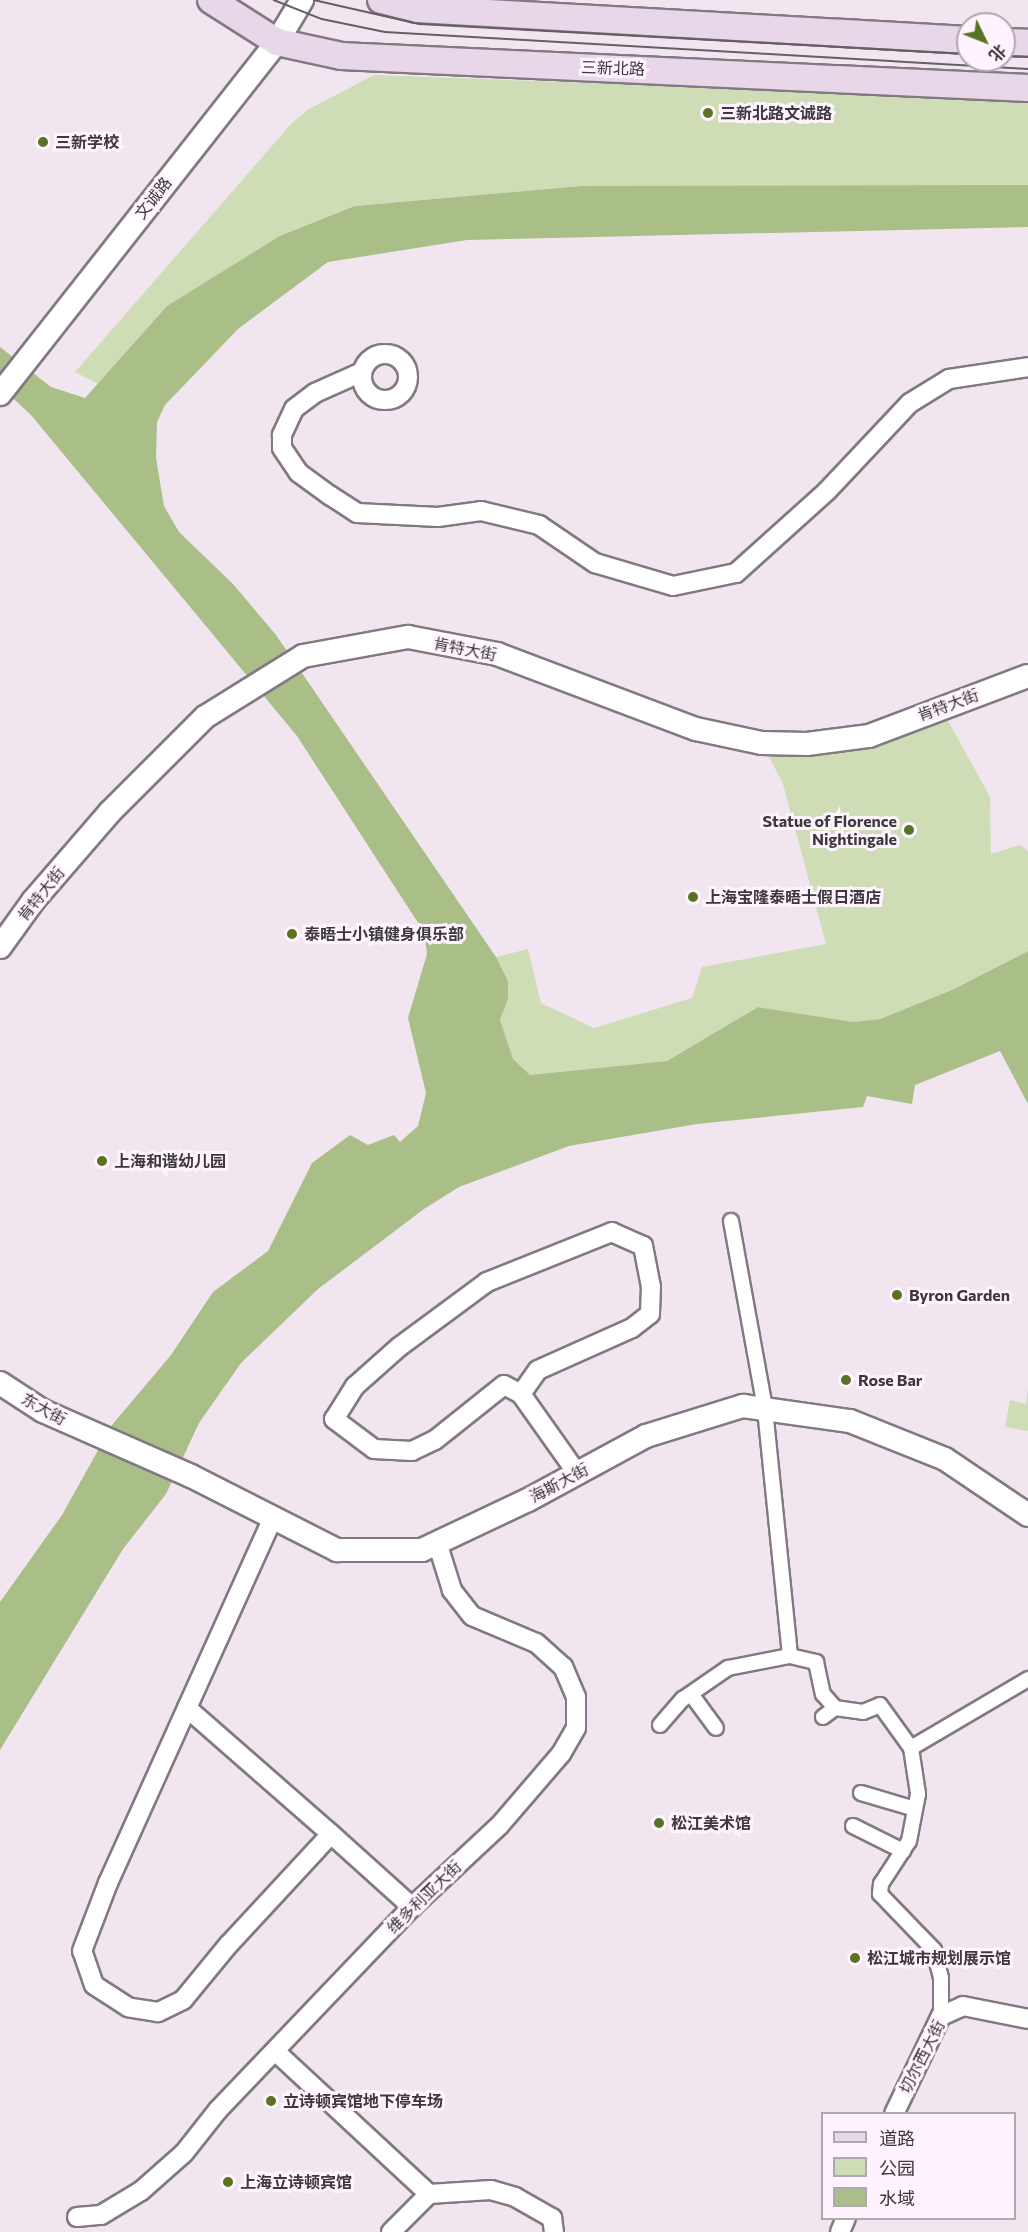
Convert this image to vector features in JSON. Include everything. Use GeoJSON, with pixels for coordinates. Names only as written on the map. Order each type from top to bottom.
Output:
{"type":"FeatureCollection","features":[{"type":"Feature","properties":{"kind":"main road","name":"三新北路"},"geometry":{"type":"LineString","coordinates":[[211,0],[277,42],[341,56],[1028,88]]}},
{"type":"Feature","properties":{"kind":"main road"},"geometry":{"type":"LineString","coordinates":[[381,0],[417,9],[956,39]]}},
{"type":"Feature","properties":{"kind":"street","name":"文诚路"},"geometry":{"type":"LineString","coordinates":[[0,394],[277,42],[302,0]]}},
{"type":"Feature","properties":{"kind":"street"},"geometry":{"type":"LineString","coordinates":[[362,372],[315,393],[294,409],[282,435],[282,448],[299,473],[331,496],[357,513],[438,517],[481,511],[539,525],[595,562],[673,586],[736,573],[827,491],[910,403],[949,380],[1028,367]]}},
{"type":"Feature","properties":{"kind":"street","name":"肯特大街"},"geometry":{"type":"LineString","coordinates":[[0,947],[33,901],[110,812],[205,717],[303,656],[408,637],[497,654],[696,729],[762,742],[807,744],[869,736],[1028,676]]}},
{"type":"Feature","properties":{"kind":"street"},"geometry":{"type":"LineString","coordinates":[[730,1221],[765,1409],[790,1656]]}},
{"type":"Feature","properties":{"kind":"street"},"geometry":{"type":"LineString","coordinates":[[520,1394],[538,1370],[632,1328],[650,1314],[651,1287],[643,1246],[612,1232],[487,1282],[399,1347],[354,1386],[334,1419],[374,1449],[412,1451],[435,1440],[504,1385],[520,1394],[577,1473]]}},
{"type":"Feature","properties":{"kind":"street","name":"东大街"},"geometry":{"type":"LineString","coordinates":[[0,1383],[43,1411],[90,1432]]}},
{"type":"Feature","properties":{"kind":"street","name":"海斯大街"},"geometry":{"type":"LineString","coordinates":[[90,1432],[186,1474],[337,1550],[422,1550],[646,1436],[743,1406],[850,1421],[935,1455],[1028,1515]]}},
{"type":"Feature","properties":{"kind":"street"},"geometry":{"type":"LineString","coordinates":[[273,1518],[108,1883],[82,1951],[94,1985],[128,2007],[158,2012],[183,2000],[229,1944],[332,1834]]}},
{"type":"Feature","properties":{"kind":"street","name":"维多利亚大街"},"geometry":{"type":"LineString","coordinates":[[77,2217],[101,2215],[141,2191],[184,2153],[275,2051],[412,1907],[499,1826],[561,1754],[576,1728],[576,1697],[563,1667],[536,1643],[472,1616],[452,1590],[437,1542]]}},
{"type":"Feature","properties":{"kind":"street"},"geometry":{"type":"LineString","coordinates":[[660,1725],[691,1694],[728,1668],[790,1656],[816,1662],[823,1694],[835,1708],[862,1712],[880,1705],[911,1748],[918,1794],[903,1851],[882,1884],[880,1894],[934,1950],[940,1978],[941,2016]]}},
{"type":"Feature","properties":{"kind":"street"},"geometry":{"type":"LineString","coordinates":[[911,1748],[1028,1679]]}},
{"type":"Feature","properties":{"kind":"street"},"geometry":{"type":"LineString","coordinates":[[691,1694],[716,1728]]}},
{"type":"Feature","properties":{"kind":"street"},"geometry":{"type":"LineString","coordinates":[[187,1708],[412,1907]]}},
{"type":"Feature","properties":{"kind":"street"},"geometry":{"type":"LineString","coordinates":[[823,1718],[835,1708]]}},
{"type":"Feature","properties":{"kind":"street"},"geometry":{"type":"LineString","coordinates":[[861,1793],[915,1809]]}},
{"type":"Feature","properties":{"kind":"street"},"geometry":{"type":"LineString","coordinates":[[853,1826],[903,1851]]}},
{"type":"Feature","properties":{"kind":"street","name":"切尔西大街"},"geometry":{"type":"LineString","coordinates":[[895,2112],[941,2016],[963,2006],[1028,2019]]}},
{"type":"Feature","properties":{"kind":"street"},"geometry":{"type":"LineString","coordinates":[[275,2051],[429,2194]]}},
{"type":"Feature","properties":{"kind":"street"},"geometry":{"type":"LineString","coordinates":[[392,2232],[429,2194],[491,2190],[515,2197],[552,2218],[554,2232]]}},
{"type":"Feature","properties":{"kind":"green space"},"geometry":{"type":"Polygon","coordinates":[[[374,75],[1028,99],[1028,185],[581,186],[355,206],[167,306],[98,384],[75,372],[291,124],[309,109],[374,75]]]}},
{"type":"Feature","properties":{"kind":"green space"},"geometry":{"type":"Polygon","coordinates":[[[941,708],[990,797],[991,854],[1020,845],[1028,851],[1028,951],[952,990],[880,1019],[853,1022],[758,1007],[667,1061],[530,1075],[513,1059],[500,1020],[508,999],[508,981],[496,957],[528,949],[541,1003],[594,1028],[692,998],[702,967],[826,944],[783,784],[762,743],[807,744],[941,708]]]}},
{"type":"Feature","properties":{"kind":"green space"},"geometry":{"type":"Polygon","coordinates":[[[1028,1389],[1028,1431],[1005,1427],[1010,1400],[1026,1404],[1028,1389]]]}},
{"type":"Feature","properties":{"kind":"water"},"geometry":{"type":"Polygon","coordinates":[[[1028,185],[1028,227],[467,240],[328,262],[238,329],[165,405],[157,422],[156,458],[164,506],[179,532],[233,584],[276,635],[496,957],[508,981],[508,999],[500,1020],[513,1059],[530,1075],[667,1061],[758,1007],[853,1022],[880,1019],[952,990],[1028,951],[1028,1104],[1000,1051],[915,1085],[912,1104],[867,1096],[863,1107],[697,1124],[569,1146],[459,1187],[424,1209],[318,1289],[241,1363],[199,1423],[166,1494],[123,1549],[0,1750],[0,1602],[62,1515],[112,1425],[171,1355],[213,1292],[268,1251],[312,1163],[350,1135],[368,1145],[394,1135],[400,1142],[418,1126],[426,1093],[408,1018],[427,954],[424,932],[297,736],[31,415],[0,386],[0,347],[51,387],[85,398],[167,306],[280,236],[355,206],[581,186],[1028,185]]]}},
{"type":"Feature","properties":{"kind":"tram line"},"geometry":{"type":"LineString","coordinates":[[274,0],[322,19],[385,32],[1028,69]]}},
{"type":"Feature","properties":{"kind":"tram line"},"geometry":{"type":"LineString","coordinates":[[314,0],[420,24],[956,53]]}},
{"type":"Feature","properties":{"kind":"tram line"},"geometry":{"type":"LineString","coordinates":[[1016,56],[1028,57]]}},
{"type":"Feature","properties":{"kind":"place","name":"三新北路文诚路"},"geometry":{"type":"Point","coordinates":[708,113]}},
{"type":"Feature","properties":{"kind":"place","name":"三新学校"},"geometry":{"type":"Point","coordinates":[43,142]}},
{"type":"Feature","properties":{"kind":"place","name":"Statue of Florence Nightingale"},"geometry":{"type":"Point","coordinates":[909,830]}},
{"type":"Feature","properties":{"kind":"place","name":"上海宝隆泰晤士假日酒店"},"geometry":{"type":"Point","coordinates":[693,897]}},
{"type":"Feature","properties":{"kind":"place","name":"泰晤士小镇健身俱乐部"},"geometry":{"type":"Point","coordinates":[292,934]}},
{"type":"Feature","properties":{"kind":"place","name":"上海和谐幼儿园"},"geometry":{"type":"Point","coordinates":[102,1161]}},
{"type":"Feature","properties":{"kind":"place","name":"Byron Garden"},"geometry":{"type":"Point","coordinates":[897,1295]}},
{"type":"Feature","properties":{"kind":"place","name":"Rose Bar"},"geometry":{"type":"Point","coordinates":[846,1380]}},
{"type":"Feature","properties":{"kind":"place","name":"松江美术馆"},"geometry":{"type":"Point","coordinates":[659,1823]}},
{"type":"Feature","properties":{"kind":"place","name":"松江城市规划展示馆"},"geometry":{"type":"Point","coordinates":[855,1958]}},
{"type":"Feature","properties":{"kind":"place","name":"立诗顿宾馆地下停车场"},"geometry":{"type":"Point","coordinates":[271,2101]}},
{"type":"Feature","properties":{"kind":"place","name":"上海立诗顿宾馆"},"geometry":{"type":"Point","coordinates":[228,2182]}}]}
